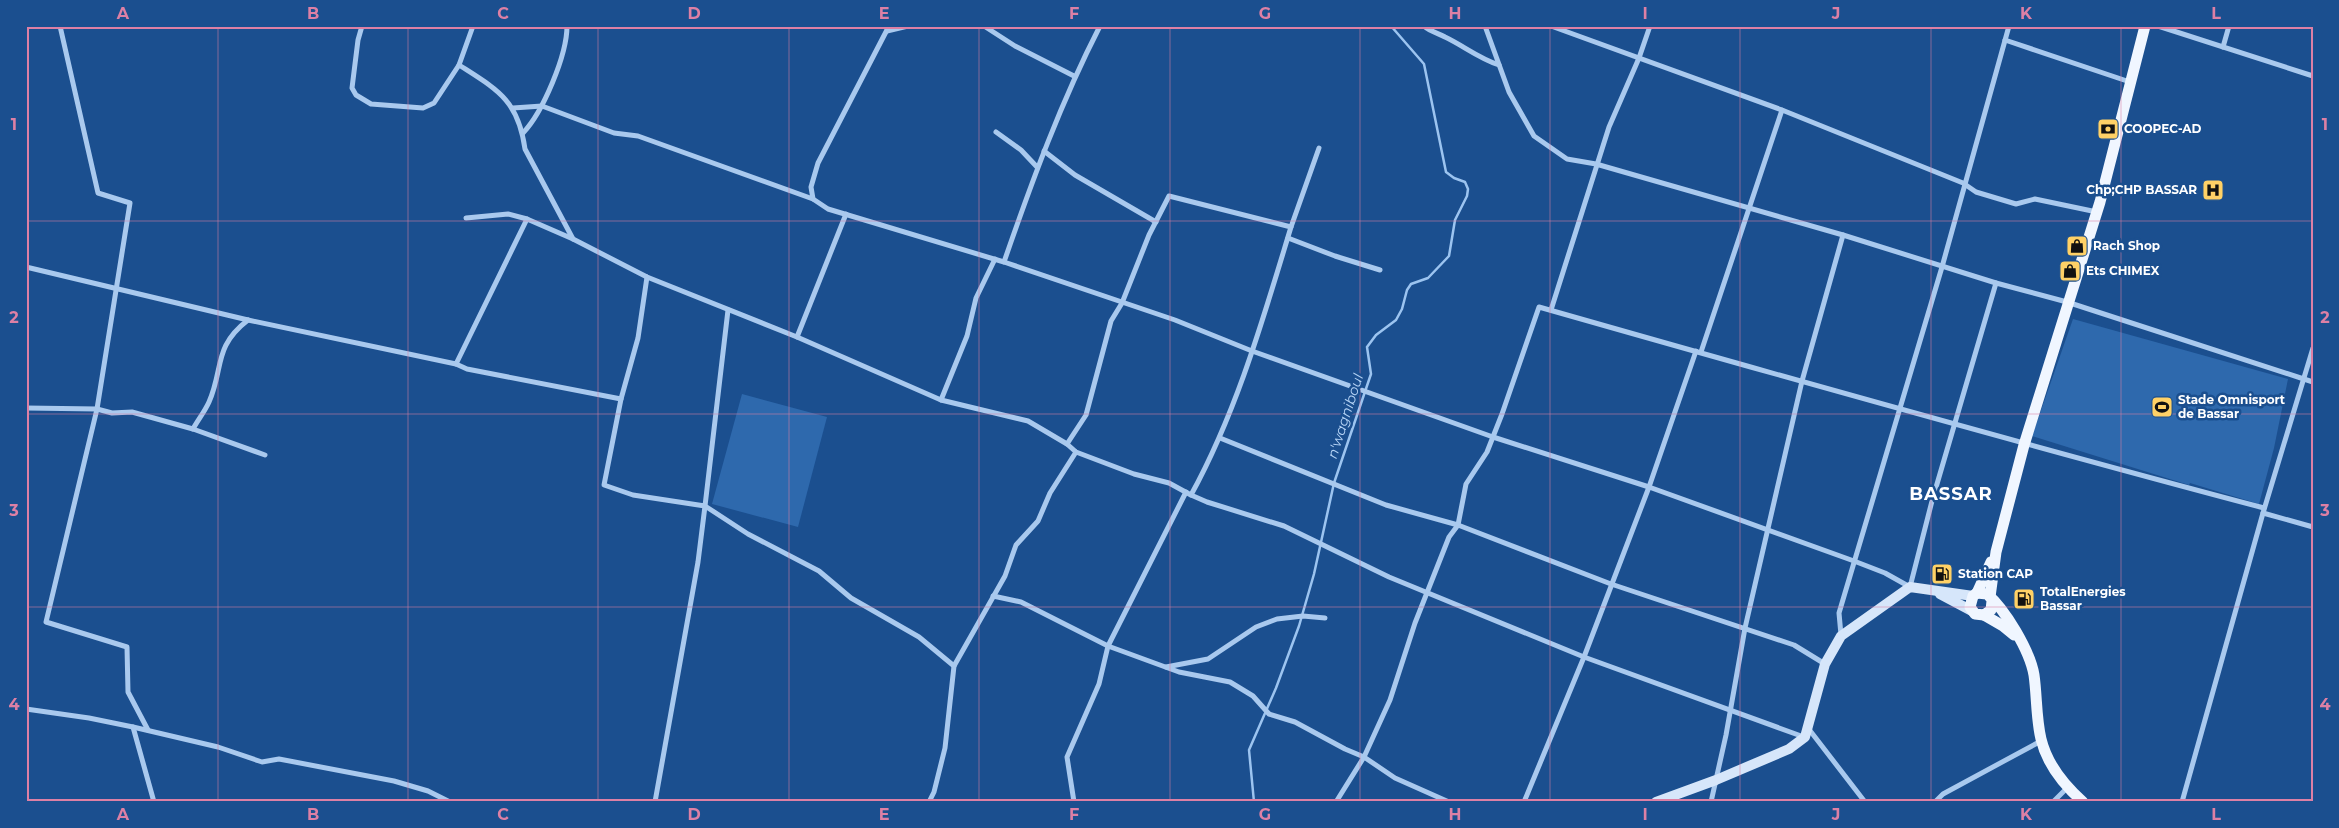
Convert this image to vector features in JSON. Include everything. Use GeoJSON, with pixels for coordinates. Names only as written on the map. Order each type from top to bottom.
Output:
{"type":"FeatureCollection","features":[{"type":"Feature","properties":{"kind":"main road"},"geometry":{"type":"LineString","coordinates":[[1984,615],[1991,610],[1996,552],[2024,444],[2067,302],[2097,212],[2145,26]]}},
{"type":"Feature","properties":{"kind":"main road"},"geometry":{"type":"LineString","coordinates":[[1996,552],[1970,603],[1972,611],[2004,626],[2018,638]]}},
{"type":"Feature","properties":{"kind":"main road"},"geometry":{"type":"LineString","coordinates":[[1975,594],[1987,594],[2008,617],[2025,649],[2034,674],[2042,741],[2067,788],[2083,802]]}},
{"type":"Feature","properties":{"kind":"street"},"geometry":{"type":"LineString","coordinates":[[60,26],[98,192],[130,203],[97,409],[46,622],[127,648],[128,692],[148,730]]}},
{"type":"Feature","properties":{"kind":"street"},"geometry":{"type":"LineString","coordinates":[[362,26],[358,40],[352,88],[356,95],[371,104],[423,108],[434,102],[459,65],[473,26]]}},
{"type":"Feature","properties":{"kind":"street"},"geometry":{"type":"LineString","coordinates":[[523,133],[542,106],[567,39],[567,26]]}},
{"type":"Feature","properties":{"kind":"street"},"geometry":{"type":"LineString","coordinates":[[814,199],[811,187],[818,163],[888,28],[908,26]]}},
{"type":"Feature","properties":{"kind":"street"},"geometry":{"type":"LineString","coordinates":[[984,26],[1015,46],[1074,76]]}},
{"type":"Feature","properties":{"kind":"street"},"geometry":{"type":"LineString","coordinates":[[1004,262],[1044,151],[1074,76],[1100,26]]}},
{"type":"Feature","properties":{"kind":"street"},"geometry":{"type":"LineString","coordinates":[[1424,26],[1432,32],[1443,35],[1475,55],[1499,64]]}},
{"type":"Feature","properties":{"kind":"street"},"geometry":{"type":"LineString","coordinates":[[1485,26],[1508,92],[1534,136],[1567,159],[1596,164],[1843,235],[1942,267],[2067,302],[2313,382]]}},
{"type":"Feature","properties":{"kind":"street"},"geometry":{"type":"LineString","coordinates":[[1551,26],[1782,110],[1963,183],[1976,192],[2016,204],[2035,199],[2097,212]]}},
{"type":"Feature","properties":{"kind":"street"},"geometry":{"type":"LineString","coordinates":[[1551,310],[1608,127],[1639,58],[1650,26]]}},
{"type":"Feature","properties":{"kind":"street"},"geometry":{"type":"LineString","coordinates":[[1841,636],[1839,613],[1942,267],[1963,183],[2008,26]]}},
{"type":"Feature","properties":{"kind":"street"},"geometry":{"type":"LineString","coordinates":[[2158,26],[2313,76]]}},
{"type":"Feature","properties":{"kind":"street"},"geometry":{"type":"LineString","coordinates":[[2223,47],[2229,26]]}},
{"type":"Feature","properties":{"kind":"street"},"geometry":{"type":"LineString","coordinates":[[2004,40],[2130,82]]}},
{"type":"Feature","properties":{"kind":"street"},"geometry":{"type":"LineString","coordinates":[[459,65],[498,90],[513,108],[523,133],[525,149],[573,239]]}},
{"type":"Feature","properties":{"kind":"street"},"geometry":{"type":"LineString","coordinates":[[513,108],[542,106],[614,133],[638,136],[814,199],[828,209],[995,259],[1175,320],[1252,350],[1492,436],[1649,487],[1768,532],[1854,560],[1885,573],[1910,587],[1975,594]]}},
{"type":"Feature","properties":{"kind":"street"},"geometry":{"type":"LineString","coordinates":[[1524,802],[1584,657],[1649,487],[1750,209],[1782,110]]}},
{"type":"Feature","properties":{"kind":"street"},"geometry":{"type":"LineString","coordinates":[[996,132],[1021,150],[1038,167]]}},
{"type":"Feature","properties":{"kind":"street"},"geometry":{"type":"LineString","coordinates":[[1074,802],[1067,757],[1099,684],[1108,646],[1220,438],[1235,404],[1291,227],[1319,148]]}},
{"type":"Feature","properties":{"kind":"street"},"geometry":{"type":"LineString","coordinates":[[1044,151],[1075,175],[1156,222]]}},
{"type":"Feature","properties":{"kind":"street"},"geometry":{"type":"LineString","coordinates":[[1067,444],[1086,415],[1111,321],[1122,303],[1169,196],[1291,227]]}},
{"type":"Feature","properties":{"kind":"street"},"geometry":{"type":"LineString","coordinates":[[466,218],[508,214],[527,219],[573,239],[647,277],[797,338],[941,400],[1028,422],[1067,444],[1076,452],[1134,474],[1169,483],[1207,502],[1284,526],[1389,577],[1584,657],[1730,711],[1807,732],[1865,802]]}},
{"type":"Feature","properties":{"kind":"street"},"geometry":{"type":"LineString","coordinates":[[797,338],[846,214]]}},
{"type":"Feature","properties":{"kind":"street"},"geometry":{"type":"LineString","coordinates":[[456,364],[527,219]]}},
{"type":"Feature","properties":{"kind":"street"},"geometry":{"type":"LineString","coordinates":[[1710,802],[1730,711],[1744,628],[1802,381],[1843,235]]}},
{"type":"Feature","properties":{"kind":"street"},"geometry":{"type":"LineString","coordinates":[[1288,238],[1335,256],[1380,270]]}},
{"type":"Feature","properties":{"kind":"street"},"geometry":{"type":"LineString","coordinates":[[941,400],[967,336],[976,298],[995,259]]}},
{"type":"Feature","properties":{"kind":"street"},"geometry":{"type":"LineString","coordinates":[[26,266],[248,320],[620,399]]}},
{"type":"Feature","properties":{"kind":"street"},"geometry":{"type":"LineString","coordinates":[[647,277],[638,338],[620,399],[604,485],[633,495],[705,506],[748,534],[819,571],[851,598],[919,637],[954,666]]}},
{"type":"Feature","properties":{"kind":"street"},"geometry":{"type":"LineString","coordinates":[[1656,802],[1716,780],[1790,749],[1807,732],[1825,664],[1841,636],[1910,587],[1996,283]]}},
{"type":"Feature","properties":{"kind":"street"},"geometry":{"type":"LineString","coordinates":[[1336,802],[1364,757],[1390,700],[1415,623],[1449,537],[1458,525],[1466,484],[1487,452],[1540,307],[2263,510],[2313,527]]}},
{"type":"Feature","properties":{"kind":"street"},"geometry":{"type":"LineString","coordinates":[[655,802],[698,562],[728,310]]}},
{"type":"Feature","properties":{"kind":"street"},"geometry":{"type":"LineString","coordinates":[[193,429],[209,401],[220,354],[235,331],[248,320]]}},
{"type":"Feature","properties":{"kind":"street"},"geometry":{"type":"LineString","coordinates":[[2182,802],[2263,510],[2313,348]]}},
{"type":"Feature","properties":{"kind":"street"},"geometry":{"type":"LineString","coordinates":[[26,408],[97,409],[112,413],[132,412],[193,429],[265,455]]}},
{"type":"Feature","properties":{"kind":"street"},"geometry":{"type":"LineString","coordinates":[[1220,438],[1386,505],[1458,525],[1611,584],[1794,645],[1825,664]]}},
{"type":"Feature","properties":{"kind":"street"},"geometry":{"type":"LineString","coordinates":[[929,802],[934,792],[945,748],[954,666],[1005,576],[1016,545],[1038,521],[1050,493],[1076,452]]}},
{"type":"Feature","properties":{"kind":"street"},"geometry":{"type":"LineString","coordinates":[[1932,590],[1972,611]]}},
{"type":"Feature","properties":{"kind":"street"},"geometry":{"type":"LineString","coordinates":[[993,596],[1021,602],[1108,646],[1165,667],[1179,672],[1230,682],[1253,696],[1269,714],[1295,722],[1345,750],[1364,757],[1394,778],[1449,802]]}},
{"type":"Feature","properties":{"kind":"street"},"geometry":{"type":"LineString","coordinates":[[1165,667],[1208,658],[1256,627],[1277,619],[1303,616],[1325,618]]}},
{"type":"Feature","properties":{"kind":"street"},"geometry":{"type":"LineString","coordinates":[[26,709],[89,718],[148,730],[218,747],[262,762],[279,759],[394,781],[428,791],[450,802]]}},
{"type":"Feature","properties":{"kind":"street"},"geometry":{"type":"LineString","coordinates":[[133,727],[154,802]]}},
{"type":"Feature","properties":{"kind":"street"},"geometry":{"type":"LineString","coordinates":[[1935,802],[1943,794],[2042,741]]}},
{"type":"Feature","properties":{"kind":"street"},"geometry":{"type":"LineString","coordinates":[[2053,802],[2067,788]]}},
{"type":"Feature","properties":{"kind":"shaded area","name":"Stade Omnisport de Bassar"},"geometry":{"type":"Polygon","coordinates":[[[2073,319],[2288,379],[2274,448],[2259,504],[2190,483],[2189,485],[2032,436],[2073,319]]]}},
{"type":"Feature","properties":{"kind":"shaded area"},"geometry":{"type":"Polygon","coordinates":[[[742,394],[827,417],[798,527],[712,504],[742,394]]]}},
{"type":"Feature","properties":{"kind":"waterway","name":"n'wagniboul"},"geometry":{"type":"LineString","coordinates":[[1254,802],[1249,750],[1276,688],[1299,626],[1314,574],[1334,483],[1371,374],[1367,347],[1376,335],[1396,320],[1411,284],[1428,278],[1449,256],[1455,220],[1467,196],[1468,189],[1465,182],[1454,178],[1446,172],[1424,64],[1391,26]]}},
{"type":"Feature","properties":{"kind":"place","name":"COOPEC-AD"},"geometry":{"type":"Point","coordinates":[2108,129]}},
{"type":"Feature","properties":{"kind":"place","name":"Chp;CHP BASSAR"},"geometry":{"type":"Point","coordinates":[2213,190]}},
{"type":"Feature","properties":{"kind":"place","name":"Rach Shop"},"geometry":{"type":"Point","coordinates":[2077,246]}},
{"type":"Feature","properties":{"kind":"place","name":"Ets CHIMEX"},"geometry":{"type":"Point","coordinates":[2070,271]}},
{"type":"Feature","properties":{"kind":"place","name":"Stade Omnisport de Bassar"},"geometry":{"type":"Point","coordinates":[2162,407]}},
{"type":"Feature","properties":{"kind":"place","name":"Station CAP"},"geometry":{"type":"Point","coordinates":[1942,574]}},
{"type":"Feature","properties":{"kind":"place","name":"TotalEnergies Bassar"},"geometry":{"type":"Point","coordinates":[2024,599]}},
{"type":"Feature","properties":{"kind":"district","name":"BASSAR"},"geometry":{"type":"Point","coordinates":[1951,494]}}]}
